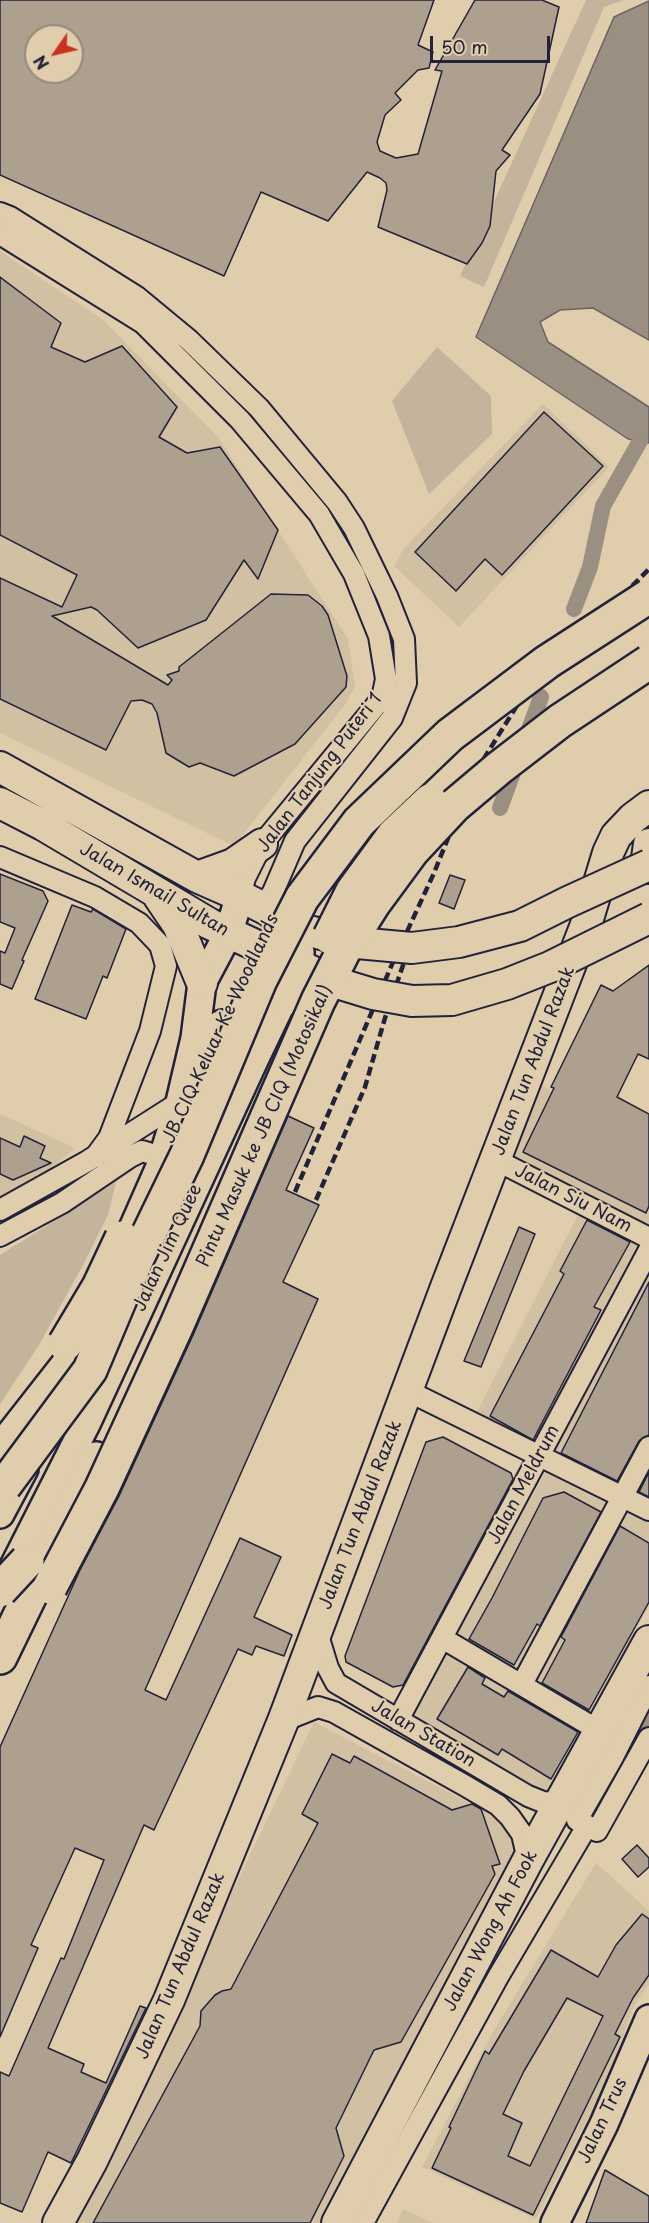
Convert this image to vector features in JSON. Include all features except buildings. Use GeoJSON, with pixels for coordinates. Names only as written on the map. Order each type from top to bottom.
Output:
{"type":"FeatureCollection","features":[{"type":"Feature","properties":{"kind":"highway","name":"JB CIQ Keluar Ke Woodlands"},"geometry":{"type":"LineString","coordinates":[[0,1429],[65,1344],[99,1287],[234,1000],[252,956],[297,875],[343,810],[397,754],[465,700],[649,574]]}},
{"type":"Feature","properties":{"kind":"highway"},"geometry":{"type":"LineString","coordinates":[[0,1491],[90,1370],[187,1155],[260,980],[302,898],[359,822],[450,735],[547,662],[649,596]]}},
{"type":"Feature","properties":{"kind":"highway"},"geometry":{"type":"LineString","coordinates":[[0,1658],[96,1459],[278,1041],[353,891],[394,835],[445,786],[501,738],[649,636]]}},
{"type":"Feature","properties":{"kind":"highway","name":"Pintu Masuk ke JB CIQ (Motosikal)"},"geometry":{"type":"LineString","coordinates":[[0,1683],[102,1488],[176,1327],[318,1002],[345,950],[373,904],[412,851],[454,806],[560,721],[649,662]]}},
{"type":"Feature","properties":{"kind":"highway"},"geometry":{"type":"LineString","coordinates":[[0,1452],[76,1355],[136,1268]]}},
{"type":"Feature","properties":{"kind":"highway"},"geometry":{"type":"LineString","coordinates":[[0,1592],[27,1561],[96,1459]]}},
{"type":"Feature","properties":{"kind":"main road","name":"Jalan Ismail Sultan"},"geometry":{"type":"LineString","coordinates":[[0,766],[197,877],[309,931],[357,944],[412,948],[459,942],[520,926],[568,902],[649,867]]}},
{"type":"Feature","properties":{"kind":"main road","name":"Jalan Ismail Sultan"},"geometry":{"type":"LineString","coordinates":[[0,804],[44,825],[228,934],[300,964],[332,981],[373,994],[412,1001],[452,1000],[507,984],[550,967],[649,918]]}},
{"type":"Feature","properties":{"kind":"main road","name":"Jalan Tun Abdul Razak"},"geometry":{"type":"LineString","coordinates":[[58,2223],[92,2161],[169,2000],[284,1721],[587,922],[608,853],[616,836],[633,818],[649,806]]}},
{"type":"Feature","properties":{"kind":"main road"},"geometry":{"type":"LineString","coordinates":[[649,844],[647,858],[649,867]]}},
{"type":"Feature","properties":{"kind":"main road"},"geometry":{"type":"LineString","coordinates":[[197,877],[274,852]]}},
{"type":"Feature","properties":{"kind":"main road"},"geometry":{"type":"LineString","coordinates":[[156,893],[178,925],[202,982]]}},
{"type":"Feature","properties":{"kind":"main road"},"geometry":{"type":"LineString","coordinates":[[251,902],[285,924],[292,932],[300,952],[300,964]]}},
{"type":"Feature","properties":{"kind":"main road","name":"Jalan Jim Quee"},"geometry":{"type":"LineString","coordinates":[[0,1592],[86,1424],[136,1268],[160,1167],[180,1102],[195,1038],[202,982],[228,934],[251,902]]}},
{"type":"Feature","properties":{"kind":"main road","name":"Jalan Jim Quee"},"geometry":{"type":"LineString","coordinates":[[0,1514],[56,1408],[250,1068],[300,964]]}},
{"type":"Feature","properties":{"kind":"main road"},"geometry":{"type":"LineString","coordinates":[[282,1002],[300,986],[312,980],[332,981]]}},
{"type":"Feature","properties":{"kind":"main road"},"geometry":{"type":"LineString","coordinates":[[195,1038],[222,1024],[234,1026],[246,1046],[250,1068]]}},
{"type":"Feature","properties":{"kind":"main road","name":"Jalan Wong Ah Fook"},"geometry":{"type":"LineString","coordinates":[[337,2223],[528,1860],[649,1641]]}},
{"type":"Feature","properties":{"kind":"main road","name":"Jalan Trus"},"geometry":{"type":"LineString","coordinates":[[555,2223],[604,2124],[649,2019]]}},
{"type":"Feature","properties":{"kind":"street","name":"Jalan Tanjung Puteri 1"},"geometry":{"type":"LineString","coordinates":[[0,213],[10,217],[137,297],[189,340],[259,408],[337,502],[373,564],[404,639],[406,683],[392,718],[295,842],[274,852]]}},
{"type":"Feature","properties":{"kind":"street","name":"Jalan Tanjung Puteri 1"},"geometry":{"type":"LineString","coordinates":[[0,234],[143,323],[240,420],[283,470],[319,514],[354,574],[379,636],[386,679],[382,698],[274,852],[245,878],[251,902],[273,892],[274,852]]}},
{"type":"Feature","properties":{"kind":"street"},"geometry":{"type":"LineString","coordinates":[[283,470],[298,455]]}},
{"type":"Feature","properties":{"kind":"street"},"geometry":{"type":"LineString","coordinates":[[274,852],[309,931]]}},
{"type":"Feature","properties":{"kind":"street"},"geometry":{"type":"LineString","coordinates":[[0,857],[95,897],[130,916],[146,928],[160,945],[166,966],[150,1031],[109,1138],[95,1157]]}},
{"type":"Feature","properties":{"kind":"street"},"geometry":{"type":"LineString","coordinates":[[0,1210],[95,1157],[180,1102]]}},
{"type":"Feature","properties":{"kind":"street"},"geometry":{"type":"LineString","coordinates":[[0,1236],[62,1203],[142,1151],[155,1155],[160,1167]]}},
{"type":"Feature","properties":{"kind":"street","name":"Jalan Siu Nam"},"geometry":{"type":"LineString","coordinates":[[496,1160],[649,1238]]}},
{"type":"Feature","properties":{"kind":"street","name":"Jalan Meldrum"},"geometry":{"type":"LineString","coordinates":[[398,1720],[649,1250]]}},
{"type":"Feature","properties":{"kind":"street"},"geometry":{"type":"LineString","coordinates":[[408,1391],[649,1510]]}},
{"type":"Feature","properties":{"kind":"street"},"geometry":{"type":"LineString","coordinates":[[522,1684],[649,1447]]}},
{"type":"Feature","properties":{"kind":"street","name":"Jalan Station"},"geometry":{"type":"LineString","coordinates":[[317,1632],[328,1668],[336,1683],[528,1796],[543,1802],[560,1804]]}},
{"type":"Feature","properties":{"kind":"street"},"geometry":{"type":"LineString","coordinates":[[442,1638],[598,1730]]}},
{"type":"Feature","properties":{"kind":"street"},"geometry":{"type":"LineString","coordinates":[[649,1686],[613,1757],[577,1820],[597,1831],[649,1738]]}},
{"type":"Feature","properties":{"kind":"street","name":"Jalan Station"},"geometry":{"type":"LineString","coordinates":[[284,1721],[318,1707],[334,1712],[464,1785],[498,1805],[510,1817],[522,1834],[528,1860]]}},
{"type":"Feature","properties":{"kind":"street"},"geometry":{"type":"LineString","coordinates":[[363,2223],[498,1977],[587,1826]]}},
{"type":"Feature","properties":{"kind":"shaded area"},"geometry":{"type":"Polygon","coordinates":[[[586,0],[624,0],[604,7],[484,287],[460,276],[586,0]]]}},
{"type":"Feature","properties":{"kind":"shaded area"},"geometry":{"type":"Polygon","coordinates":[[[649,1],[649,340],[593,308],[560,310],[540,322],[548,342],[649,407],[649,443],[628,439],[476,337],[614,17],[649,1]]]}},
{"type":"Feature","properties":{"kind":"shaded area"},"geometry":{"type":"Polygon","coordinates":[[[0,251],[102,319],[218,437],[348,639],[355,687],[344,706],[234,846],[0,733],[0,251]]]}},
{"type":"Feature","properties":{"kind":"shaded area"},"geometry":{"type":"Polygon","coordinates":[[[437,347],[491,396],[492,434],[429,494],[392,401],[437,347]]]}},
{"type":"Feature","properties":{"kind":"shaded area"},"geometry":{"type":"Polygon","coordinates":[[[543,404],[609,467],[459,627],[394,566],[404,548],[543,404]]]}},
{"type":"Feature","properties":{"kind":"shaded area"},"geometry":{"type":"Polygon","coordinates":[[[540,1085],[649,1143],[649,1605],[541,1805],[407,1722],[555,1455],[476,1414],[587,1197],[508,1156],[540,1085]]]}},
{"type":"Feature","properties":{"kind":"shaded area"},"geometry":{"type":"Polygon","coordinates":[[[0,1114],[75,1148],[20,1195],[0,1204],[0,1114]]]}},
{"type":"Feature","properties":{"kind":"shaded area"},"geometry":{"type":"Polygon","coordinates":[[[116,1182],[108,1215],[83,1265],[39,1345],[0,1404],[0,1255],[116,1182]]]}},
{"type":"Feature","properties":{"kind":"shaded area"},"geometry":{"type":"Polygon","coordinates":[[[314,1722],[531,1835],[331,2223],[73,2223],[314,1722]]]}},
{"type":"Feature","properties":{"kind":"shaded area"},"geometry":{"type":"Polygon","coordinates":[[[596,1863],[649,1911],[649,1985],[634,2006],[608,2080],[536,2219],[422,2167],[494,2030],[596,1863]]]}},
{"type":"Feature","properties":{"kind":"shaded area"},"geometry":{"type":"Polygon","coordinates":[[[403,2209],[433,2223],[397,2223],[403,2209]]]}},
{"type":"Feature","properties":{"kind":"waterway"},"geometry":{"type":"LineString","coordinates":[[574,609],[590,567],[603,506],[640,441]]}},
{"type":"Feature","properties":{"kind":"waterway"},"geometry":{"type":"LineString","coordinates":[[500,808],[541,697]]}},
{"type":"Feature","properties":{"kind":"waterway"},"geometry":{"type":"LineString","coordinates":[[625,1755],[649,1710]]}},
{"type":"Feature","properties":{"kind":"railway"},"geometry":{"type":"LineString","coordinates":[[295,1192],[393,962],[434,873],[473,776],[523,696],[649,569]]}},
{"type":"Feature","properties":{"kind":"railway"},"geometry":{"type":"LineString","coordinates":[[316,1200],[365,1087],[385,1018],[412,939]]}}]}
